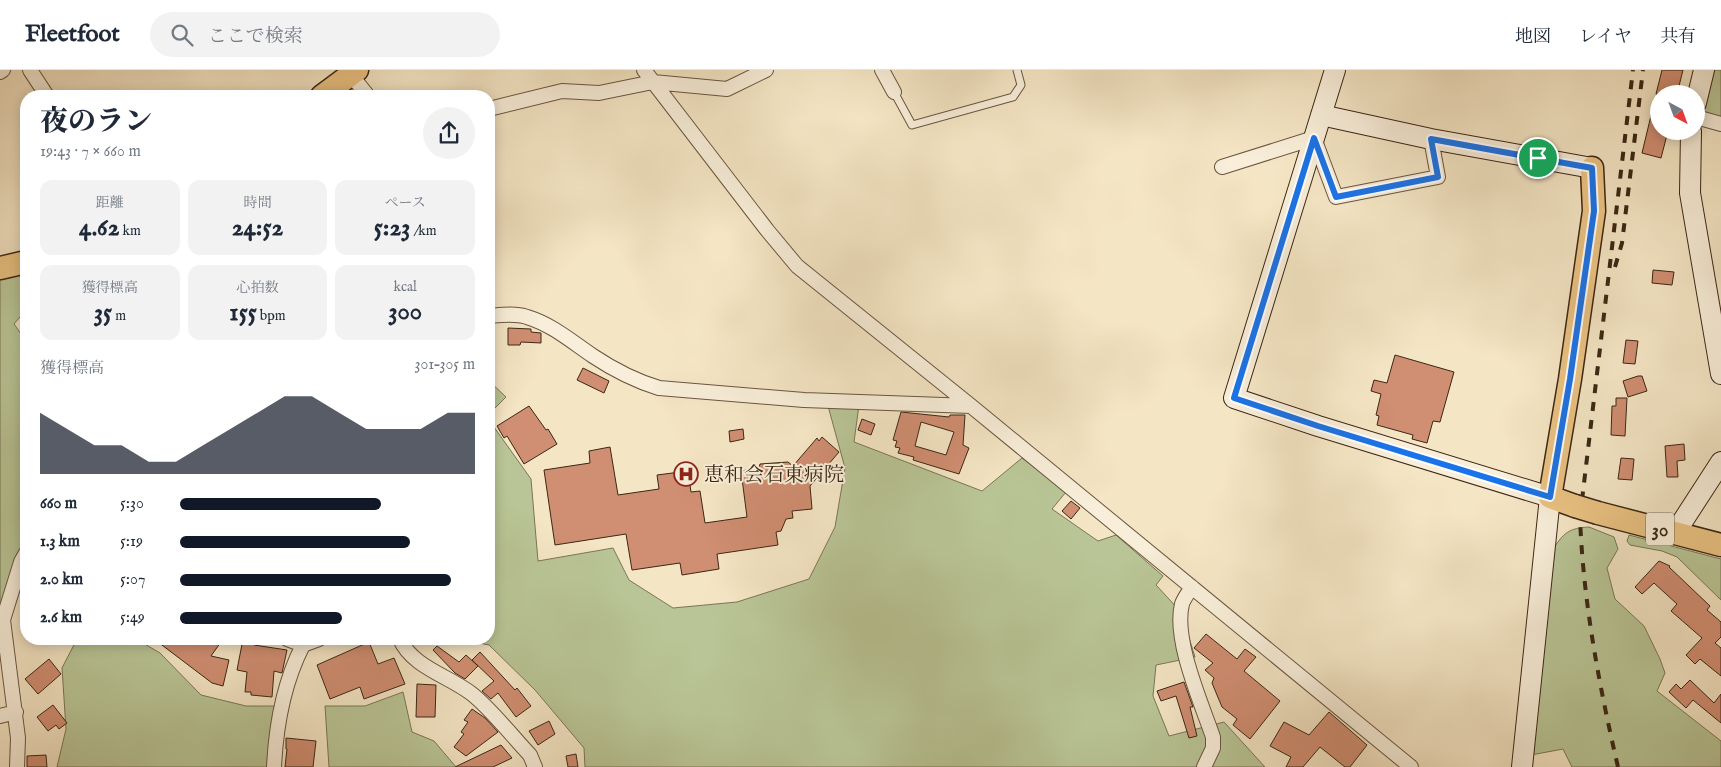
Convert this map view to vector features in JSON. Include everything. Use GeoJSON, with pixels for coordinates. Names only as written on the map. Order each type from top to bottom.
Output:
{"type":"FeatureCollection","features":[{"type":"Feature","properties":{"kind":"main road"},"geometry":{"type":"LineString","coordinates":[[330,90],[352,72]]}},
{"type":"Feature","properties":{"kind":"main road"},"geometry":{"type":"LineString","coordinates":[[1550,497],[1592,230],[1594,211],[1592,168]]}},
{"type":"Feature","properties":{"kind":"main road"},"geometry":{"type":"LineString","coordinates":[[0,268],[20,263]]}},
{"type":"Feature","properties":{"kind":"main road","name":"30"},"geometry":{"type":"LineString","coordinates":[[1550,497],[1598,513],[1721,545]]}},
{"type":"Feature","properties":{"kind":"street"},"geometry":{"type":"LineString","coordinates":[[30,70],[43,90]]}},
{"type":"Feature","properties":{"kind":"street"},"geometry":{"type":"LineString","coordinates":[[644,70],[797,266],[972,406],[1411,767]]}},
{"type":"Feature","properties":{"kind":"street"},"geometry":{"type":"LineString","coordinates":[[495,107],[562,90],[599,93],[653,82],[727,89],[766,70]]}},
{"type":"Feature","properties":{"kind":"street"},"geometry":{"type":"LineString","coordinates":[[882,70],[894,92]]}},
{"type":"Feature","properties":{"kind":"street"},"geometry":{"type":"LineString","coordinates":[[1335,70],[1234,398],[1318,426],[1550,497],[1522,767]]}},
{"type":"Feature","properties":{"kind":"street"},"geometry":{"type":"LineString","coordinates":[[1700,85],[1704,70]]}},
{"type":"Feature","properties":{"kind":"street"},"geometry":{"type":"LineString","coordinates":[[352,72],[364,90]]}},
{"type":"Feature","properties":{"kind":"street"},"geometry":{"type":"LineString","coordinates":[[1321,115],[1431,139],[1592,168]]}},
{"type":"Feature","properties":{"kind":"street"},"geometry":{"type":"LineString","coordinates":[[1705,120],[1721,124]]}},
{"type":"Feature","properties":{"kind":"street"},"geometry":{"type":"LineString","coordinates":[[1314,138],[1336,197],[1438,177],[1431,139]]}},
{"type":"Feature","properties":{"kind":"street"},"geometry":{"type":"LineString","coordinates":[[1222,167],[1314,138]]}},
{"type":"Feature","properties":{"kind":"street"},"geometry":{"type":"LineString","coordinates":[[1691,140],[1690,193],[1721,374]]}},
{"type":"Feature","properties":{"kind":"street"},"geometry":{"type":"LineString","coordinates":[[495,316],[526,316],[544,323],[628,377],[659,388],[804,400],[972,406]]}},
{"type":"Feature","properties":{"kind":"street"},"geometry":{"type":"LineString","coordinates":[[1675,533],[1721,462]]}},
{"type":"Feature","properties":{"kind":"street"},"geometry":{"type":"LineString","coordinates":[[17,767],[18,738],[16,712],[3,620],[20,565]]}},
{"type":"Feature","properties":{"kind":"street"},"geometry":{"type":"LineString","coordinates":[[1192,587],[1182,603],[1181,636],[1213,736],[1213,748],[1204,767]]}},
{"type":"Feature","properties":{"kind":"street"},"geometry":{"type":"LineString","coordinates":[[274,767],[283,698],[292,667],[303,645]]}},
{"type":"Feature","properties":{"kind":"street"},"geometry":{"type":"LineString","coordinates":[[404,645],[416,659],[472,694],[530,756],[535,767]]}},
{"type":"Feature","properties":{"kind":"street"},"geometry":{"type":"LineString","coordinates":[[0,716],[16,712]]}},
{"type":"Feature","properties":{"kind":"lane"},"geometry":{"type":"LineString","coordinates":[[894,92],[912,125],[1013,97],[1021,85],[1017,70]]}},
{"type":"Feature","properties":{"kind":"green space"},"geometry":{"type":"Polygon","coordinates":[[[1714,70],[1721,70],[1721,119],[1705,115],[1705,106],[1714,70]]]}},
{"type":"Feature","properties":{"kind":"green space"},"geometry":{"type":"Polygon","coordinates":[[[20,274],[20,317],[14,324],[20,332],[20,557],[7,584],[0,608],[0,279],[20,274]]]}},
{"type":"Feature","properties":{"kind":"green space"},"geometry":{"type":"Polygon","coordinates":[[[495,387],[506,397],[495,408],[495,387]]]}},
{"type":"Feature","properties":{"kind":"green space"},"geometry":{"type":"Polygon","coordinates":[[[859,405],[854,442],[982,491],[1022,458],[1066,492],[1052,509],[1098,541],[1116,535],[1163,576],[1156,585],[1181,612],[1195,657],[1156,665],[1153,696],[1169,736],[1224,722],[1265,767],[585,767],[584,748],[535,690],[489,645],[495,645],[495,428],[531,479],[538,561],[613,548],[629,580],[673,608],[737,602],[809,579],[835,527],[845,468],[828,406],[859,405]]]}},
{"type":"Feature","properties":{"kind":"green space"},"geometry":{"type":"Polygon","coordinates":[[[1589,527],[1614,537],[1618,549],[1607,568],[1615,599],[1644,626],[1660,659],[1665,673],[1657,691],[1721,741],[1721,767],[1572,767],[1563,749],[1531,755],[1552,551],[1563,536],[1571,530],[1589,527]]]}},
{"type":"Feature","properties":{"kind":"green space"},"geometry":{"type":"Polygon","coordinates":[[[1629,535],[1721,559],[1721,600],[1677,557],[1662,551],[1630,545],[1627,541],[1629,535]]]}},
{"type":"Feature","properties":{"kind":"green space"},"geometry":{"type":"Polygon","coordinates":[[[74,645],[146,645],[160,653],[201,695],[246,706],[277,706],[269,767],[57,767],[66,729],[62,668],[74,645]]]}},
{"type":"Feature","properties":{"kind":"green space"},"geometry":{"type":"Polygon","coordinates":[[[403,692],[412,732],[434,741],[456,767],[329,767],[325,706],[365,706],[403,692]]]}},
{"type":"Feature","properties":{"kind":"building"},"geometry":{"type":"Polygon","coordinates":[[[1662,70],[1683,70],[1679,85],[1658,85],[1662,70]]]}},
{"type":"Feature","properties":{"kind":"building"},"geometry":{"type":"Polygon","coordinates":[[[1650,120],[1650,140],[1666,140],[1661,158],[1642,153],[1650,120]]]}},
{"type":"Feature","properties":{"kind":"building"},"geometry":{"type":"Polygon","coordinates":[[[1653,270],[1674,272],[1672,285],[1652,283],[1653,270]]]}},
{"type":"Feature","properties":{"kind":"building"},"geometry":{"type":"Polygon","coordinates":[[[508,328],[531,329],[531,332],[541,333],[541,343],[521,342],[520,345],[508,345],[508,328]]]}},
{"type":"Feature","properties":{"kind":"building"},"geometry":{"type":"Polygon","coordinates":[[[1626,340],[1638,341],[1635,364],[1623,363],[1626,340]]]}},
{"type":"Feature","properties":{"kind":"building"},"geometry":{"type":"Polygon","coordinates":[[[1395,355],[1454,372],[1440,422],[1433,421],[1427,443],[1412,439],[1413,435],[1377,425],[1379,416],[1376,415],[1381,394],[1371,391],[1374,380],[1387,383],[1395,355]]]}},
{"type":"Feature","properties":{"kind":"building"},"geometry":{"type":"Polygon","coordinates":[[[583,368],[609,381],[604,393],[577,380],[583,368]]]}},
{"type":"Feature","properties":{"kind":"building"},"geometry":{"type":"Polygon","coordinates":[[[1642,376],[1647,391],[1628,397],[1623,381],[1642,376]]]}},
{"type":"Feature","properties":{"kind":"building"},"geometry":{"type":"Polygon","coordinates":[[[1616,398],[1627,398],[1625,436],[1611,435],[1612,406],[1616,406],[1616,398]]]}},
{"type":"Feature","properties":{"kind":"building"},"geometry":{"type":"Polygon","coordinates":[[[529,406],[546,430],[548,429],[557,444],[524,464],[507,436],[504,438],[497,426],[529,406]]]}},
{"type":"Feature","properties":{"kind":"building"},"geometry":{"type":"Polygon","coordinates":[[[901,412],[949,417],[950,415],[965,415],[963,445],[969,448],[959,474],[913,460],[914,457],[898,453],[900,448],[895,447],[897,441],[893,440],[901,412]],[[921,422],[915,446],[946,455],[954,432],[921,422]]]}},
{"type":"Feature","properties":{"kind":"building"},"geometry":{"type":"Polygon","coordinates":[[[862,419],[875,424],[871,435],[858,430],[862,419]]]}},
{"type":"Feature","properties":{"kind":"building"},"geometry":{"type":"Polygon","coordinates":[[[743,429],[744,439],[730,442],[729,431],[743,429]]]}},
{"type":"Feature","properties":{"kind":"building"},"geometry":{"type":"Polygon","coordinates":[[[822,437],[839,452],[810,486],[812,509],[792,511],[793,518],[786,519],[781,531],[776,532],[778,545],[717,554],[719,569],[682,575],[680,563],[632,570],[626,534],[555,545],[544,470],[590,463],[589,451],[610,447],[618,495],[659,489],[657,475],[688,471],[691,492],[700,491],[705,523],[747,517],[741,471],[759,468],[760,464],[788,462],[793,466],[817,438],[819,441],[822,437]]]}},
{"type":"Feature","properties":{"kind":"building"},"geometry":{"type":"Polygon","coordinates":[[[1684,444],[1685,460],[1677,461],[1678,477],[1667,477],[1665,446],[1684,444]]]}},
{"type":"Feature","properties":{"kind":"building"},"geometry":{"type":"Polygon","coordinates":[[[1621,458],[1634,459],[1632,480],[1618,479],[1621,458]]]}},
{"type":"Feature","properties":{"kind":"building"},"geometry":{"type":"Polygon","coordinates":[[[1071,501],[1080,508],[1071,519],[1062,511],[1071,501]]]}},
{"type":"Feature","properties":{"kind":"building"},"geometry":{"type":"Polygon","coordinates":[[[1659,561],[1670,566],[1710,606],[1707,610],[1721,622],[1721,637],[1715,643],[1721,648],[1721,676],[1700,659],[1695,664],[1686,655],[1702,638],[1671,611],[1677,604],[1654,583],[1642,594],[1635,587],[1659,561]]]}},
{"type":"Feature","properties":{"kind":"building"},"geometry":{"type":"Polygon","coordinates":[[[1206,634],[1237,659],[1245,649],[1256,657],[1244,671],[1280,701],[1250,739],[1233,725],[1237,719],[1222,707],[1212,683],[1214,678],[1205,670],[1213,663],[1194,648],[1206,634]]]}},
{"type":"Feature","properties":{"kind":"building"},"geometry":{"type":"Polygon","coordinates":[[[162,645],[219,645],[211,656],[229,660],[223,686],[212,683],[162,645]]]}},
{"type":"Feature","properties":{"kind":"building"},"geometry":{"type":"Polygon","coordinates":[[[242,645],[287,650],[282,673],[274,671],[272,697],[251,695],[251,692],[245,692],[247,672],[237,670],[242,645]]]}},
{"type":"Feature","properties":{"kind":"building"},"geometry":{"type":"Polygon","coordinates":[[[362,645],[370,645],[378,664],[394,658],[405,684],[364,699],[360,687],[330,699],[317,665],[362,645]]]}},
{"type":"Feature","properties":{"kind":"building"},"geometry":{"type":"Polygon","coordinates":[[[437,646],[459,662],[466,655],[478,666],[465,679],[455,673],[433,650],[437,646]]]}},
{"type":"Feature","properties":{"kind":"building"},"geometry":{"type":"Polygon","coordinates":[[[480,652],[515,690],[517,688],[531,706],[516,717],[498,693],[491,699],[482,691],[494,681],[472,660],[480,652]]]}},
{"type":"Feature","properties":{"kind":"building"},"geometry":{"type":"Polygon","coordinates":[[[49,659],[61,674],[38,694],[25,679],[49,659]]]}},
{"type":"Feature","properties":{"kind":"building"},"geometry":{"type":"Polygon","coordinates":[[[1690,680],[1714,703],[1721,694],[1721,723],[1693,700],[1686,708],[1669,692],[1676,684],[1681,689],[1690,680]]]}},
{"type":"Feature","properties":{"kind":"building"},"geometry":{"type":"Polygon","coordinates":[[[1184,682],[1193,707],[1190,707],[1197,736],[1189,738],[1176,696],[1161,701],[1157,691],[1184,682]]]}},
{"type":"Feature","properties":{"kind":"building"},"geometry":{"type":"Polygon","coordinates":[[[417,684],[436,685],[435,717],[416,717],[417,684]]]}},
{"type":"Feature","properties":{"kind":"building"},"geometry":{"type":"Polygon","coordinates":[[[53,705],[67,723],[59,729],[56,725],[48,731],[37,717],[53,705]]]}},
{"type":"Feature","properties":{"kind":"building"},"geometry":{"type":"Polygon","coordinates":[[[472,709],[485,718],[498,732],[466,756],[454,747],[464,734],[461,732],[468,722],[464,720],[472,709]]]}},
{"type":"Feature","properties":{"kind":"building"},"geometry":{"type":"Polygon","coordinates":[[[1329,712],[1367,745],[1350,767],[1345,767],[1320,747],[1303,767],[1286,767],[1291,757],[1270,746],[1284,722],[1309,735],[1329,712]]]}},
{"type":"Feature","properties":{"kind":"building"},"geometry":{"type":"Polygon","coordinates":[[[549,721],[555,734],[538,745],[529,731],[549,721]]]}},
{"type":"Feature","properties":{"kind":"building"},"geometry":{"type":"Polygon","coordinates":[[[286,738],[316,741],[313,767],[285,767],[286,738]]]}},
{"type":"Feature","properties":{"kind":"building"},"geometry":{"type":"Polygon","coordinates":[[[501,745],[512,758],[493,767],[455,767],[501,745]]]}},
{"type":"Feature","properties":{"kind":"building"},"geometry":{"type":"Polygon","coordinates":[[[576,754],[578,767],[568,767],[566,756],[576,754]]]}},
{"type":"Feature","properties":{"kind":"building"},"geometry":{"type":"Polygon","coordinates":[[[46,755],[47,767],[27,767],[27,756],[46,755]]]}},
{"type":"Feature","properties":{"kind":"railway"},"geometry":{"type":"LineString","coordinates":[[1618,767],[1604,705],[1588,611],[1580,517],[1633,70]]}},
{"type":"Feature","properties":{"kind":"railway"},"geometry":{"type":"LineString","coordinates":[[1615,267],[1622,243],[1643,70]]}},
{"type":"Feature","properties":{"kind":"place","name":"恵和会石東病院"},"geometry":{"type":"Point","coordinates":[686,474]}},
{"type":"Feature","properties":{"kind":"route"},"geometry":{"type":"LineString","coordinates":[[1314,138],[1336,197],[1438,177],[1431,139],[1538,158],[1592,168],[1594,211],[1584,289],[1550,497],[1318,426],[1234,398],[1314,138]]}}]}
